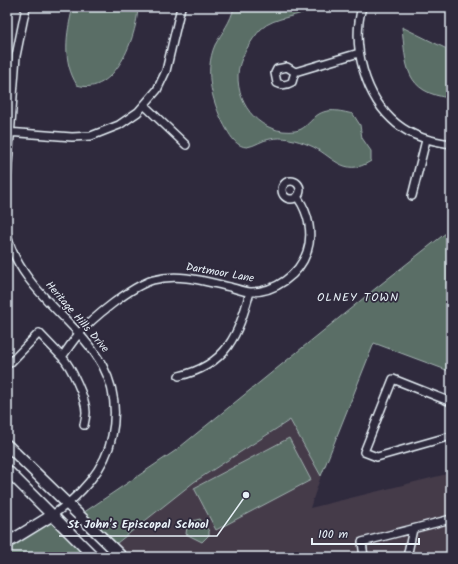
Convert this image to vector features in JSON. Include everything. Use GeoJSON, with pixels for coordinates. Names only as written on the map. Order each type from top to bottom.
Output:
{"type":"FeatureCollection","features":[{"type":"Feature","properties":{"kind":"main road"},"geometry":{"type":"LineString","coordinates":[[7,446],[122,557]]}},
{"type":"Feature","properties":{"kind":"main road"},"geometry":{"type":"LineString","coordinates":[[7,470],[51,516],[94,557]]}},
{"type":"Feature","properties":{"kind":"main road"},"geometry":{"type":"LineString","coordinates":[[7,543],[51,516]]}},
{"type":"Feature","properties":{"kind":"street"},"geometry":{"type":"LineString","coordinates":[[7,177],[9,132],[16,56],[26,7]]}},
{"type":"Feature","properties":{"kind":"street"},"geometry":{"type":"LineString","coordinates":[[9,132],[72,137],[91,136],[119,126],[138,112],[157,90],[166,71],[181,7]]}},
{"type":"Feature","properties":{"kind":"street"},"geometry":{"type":"LineString","coordinates":[[362,7],[358,26],[359,53],[372,92],[386,112],[397,124],[426,140],[451,144]]}},
{"type":"Feature","properties":{"kind":"street"},"geometry":{"type":"LineString","coordinates":[[295,72],[359,53]]}},
{"type":"Feature","properties":{"kind":"street"},"geometry":{"type":"LineString","coordinates":[[144,106],[186,145]]}},
{"type":"Feature","properties":{"kind":"street"},"geometry":{"type":"LineString","coordinates":[[412,196],[426,140]]}},
{"type":"Feature","properties":{"kind":"street","name":"Dartmoor Lane"},"geometry":{"type":"LineString","coordinates":[[62,357],[78,334],[123,296],[137,286],[152,280],[169,277],[189,277],[250,292],[267,289],[282,283],[295,272],[305,257],[309,247],[309,219],[298,198]]}},
{"type":"Feature","properties":{"kind":"street","name":"Heritage Hills Drive"},"geometry":{"type":"LineString","coordinates":[[7,235],[19,264],[32,282],[95,352],[108,374],[114,396],[115,422],[111,443],[102,462],[68,504],[51,516]]}},
{"type":"Feature","properties":{"kind":"street"},"geometry":{"type":"LineString","coordinates":[[179,376],[192,373],[205,366],[218,358],[227,348],[242,324],[250,292]]}},
{"type":"Feature","properties":{"kind":"street"},"geometry":{"type":"LineString","coordinates":[[7,363],[10,363],[39,333],[69,364],[74,374],[86,411],[84,424]]}},
{"type":"Feature","properties":{"kind":"street"},"geometry":{"type":"LineString","coordinates":[[451,402],[393,379],[364,452],[377,457],[451,436]]}},
{"type":"Feature","properties":{"kind":"street"},"geometry":{"type":"LineString","coordinates":[[364,557],[362,542],[451,519]]}},
{"type":"Feature","properties":{"kind":"street"},"geometry":{"type":"LineString","coordinates":[[406,557],[413,529]]}},
{"type":"Feature","properties":{"kind":"shaded area"},"geometry":{"type":"Polygon","coordinates":[[[291,420],[321,476],[310,508],[451,473],[451,557],[122,557],[112,547],[194,482],[291,420]]]}},
{"type":"Feature","properties":{"kind":"green space"},"geometry":{"type":"Polygon","coordinates":[[[73,7],[138,7],[137,19],[133,33],[128,48],[121,61],[113,73],[102,82],[90,86],[77,85],[72,76],[67,57],[67,37],[73,7]]]}},
{"type":"Feature","properties":{"kind":"green space"},"geometry":{"type":"Polygon","coordinates":[[[234,7],[314,7],[308,11],[280,19],[267,25],[261,29],[249,44],[240,63],[238,75],[242,98],[247,108],[262,123],[283,131],[295,131],[301,129],[319,114],[328,111],[353,114],[360,125],[362,138],[371,151],[371,161],[361,166],[345,166],[317,149],[295,140],[275,138],[243,147],[230,136],[222,121],[214,100],[211,89],[210,66],[211,55],[215,45],[229,22],[234,7]]]}},
{"type":"Feature","properties":{"kind":"green space"},"geometry":{"type":"Polygon","coordinates":[[[402,27],[451,51],[451,98],[436,95],[424,90],[410,75],[405,53],[402,27]]]}},
{"type":"Feature","properties":{"kind":"green space"},"geometry":{"type":"Polygon","coordinates":[[[451,229],[451,369],[449,371],[374,343],[321,476],[290,420],[194,482],[112,547],[80,515],[175,451],[451,229]]]}},
{"type":"Feature","properties":{"kind":"green space"},"geometry":{"type":"Polygon","coordinates":[[[289,438],[311,480],[216,530],[194,488],[289,438]]]}},
{"type":"Feature","properties":{"kind":"green space"},"geometry":{"type":"Polygon","coordinates":[[[51,516],[87,552],[80,557],[7,557],[7,543],[51,516]]]}},
{"type":"Feature","properties":{"kind":"green space"},"geometry":{"type":"Polygon","coordinates":[[[200,519],[209,531],[209,535],[202,542],[186,534],[187,526],[193,521],[200,519]]]}},
{"type":"Feature","properties":{"kind":"place","name":"St John's Episcopal School"},"geometry":{"type":"Point","coordinates":[246,495]}},
{"type":"Feature","properties":{"kind":"district","name":"OLNEY TOWN"},"geometry":{"type":"Point","coordinates":[358,297]}}]}
